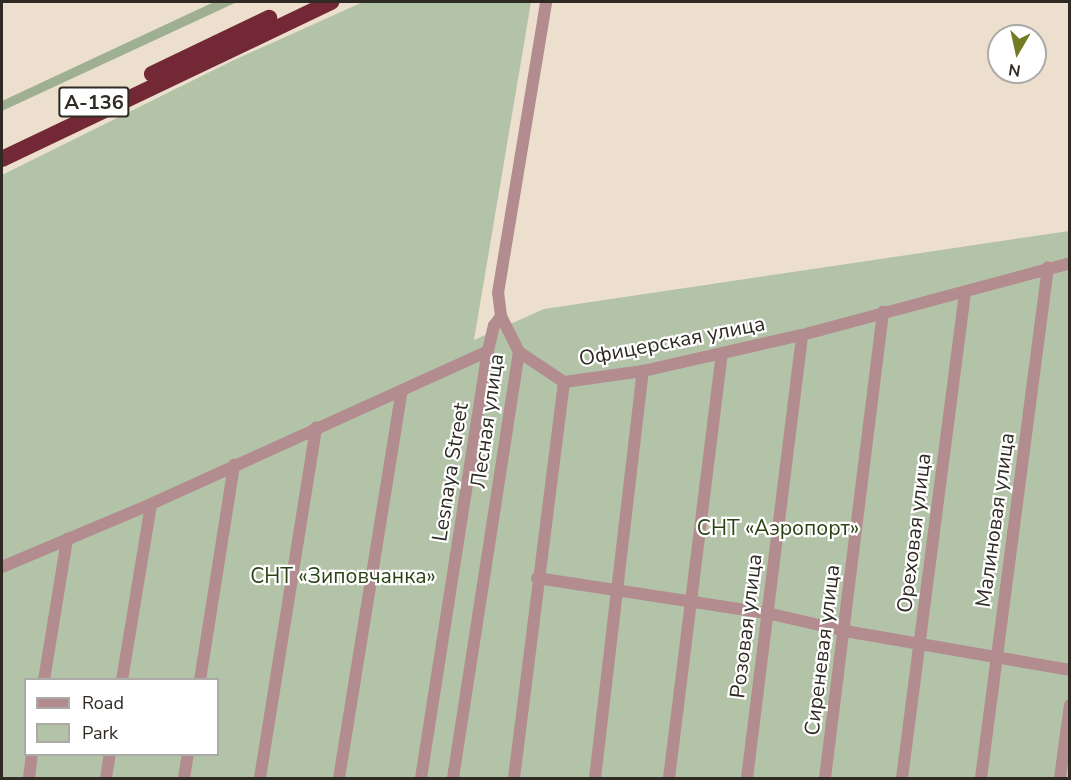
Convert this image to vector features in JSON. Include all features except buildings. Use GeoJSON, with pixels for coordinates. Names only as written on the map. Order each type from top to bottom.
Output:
{"type":"FeatureCollection","features":[{"type":"Feature","properties":{"kind":"highway","name":"А-136"},"geometry":{"type":"LineString","coordinates":[[2,147],[305,2]]}},
{"type":"Feature","properties":{"kind":"highway","name":"А-136"},"geometry":{"type":"LineString","coordinates":[[2,159],[332,2]]}},
{"type":"Feature","properties":{"kind":"street","name":"Лесная улица"},"geometry":{"type":"LineString","coordinates":[[453,778],[519,352],[501,316],[498,293],[546,2]]}},
{"type":"Feature","properties":{"kind":"street","name":"Офицерская улица"},"geometry":{"type":"LineString","coordinates":[[514,778],[537,578],[564,382],[643,371],[802,335],[883,312],[965,293],[1048,267],[1070,263]]}},
{"type":"Feature","properties":{"kind":"street","name":"Малиновая улица"},"geometry":{"type":"LineString","coordinates":[[981,778],[1048,267]]}},
{"type":"Feature","properties":{"kind":"street","name":"Ореховая улица"},"geometry":{"type":"LineString","coordinates":[[902,778],[965,293]]}},
{"type":"Feature","properties":{"kind":"street","name":"Сиреневая улица"},"geometry":{"type":"LineString","coordinates":[[825,778],[883,312]]}},
{"type":"Feature","properties":{"kind":"street","name":"Lesnaya Street"},"geometry":{"type":"LineString","coordinates":[[421,778],[488,351],[494,326],[501,316]]}},
{"type":"Feature","properties":{"kind":"street","name":"Розовая улица"},"geometry":{"type":"LineString","coordinates":[[747,778],[802,335]]}},
{"type":"Feature","properties":{"kind":"street"},"geometry":{"type":"LineString","coordinates":[[2,567],[151,504],[316,427],[488,351]]}},
{"type":"Feature","properties":{"kind":"street"},"geometry":{"type":"LineString","coordinates":[[519,352],[564,382]]}},
{"type":"Feature","properties":{"kind":"street"},"geometry":{"type":"LineString","coordinates":[[669,778],[693,603],[722,353]]}},
{"type":"Feature","properties":{"kind":"street"},"geometry":{"type":"LineString","coordinates":[[595,778],[643,371]]}},
{"type":"Feature","properties":{"kind":"street"},"geometry":{"type":"LineString","coordinates":[[339,778],[402,390]]}},
{"type":"Feature","properties":{"kind":"street"},"geometry":{"type":"LineString","coordinates":[[260,778],[316,427]]}},
{"type":"Feature","properties":{"kind":"street"},"geometry":{"type":"LineString","coordinates":[[200,678],[234,465]]}},
{"type":"Feature","properties":{"kind":"street"},"geometry":{"type":"LineString","coordinates":[[122,678],[151,504]]}},
{"type":"Feature","properties":{"kind":"street"},"geometry":{"type":"LineString","coordinates":[[44,678],[67,539]]}},
{"type":"Feature","properties":{"kind":"street"},"geometry":{"type":"LineString","coordinates":[[537,578],[618,588],[693,603],[767,613],[844,631],[1070,670]]}},
{"type":"Feature","properties":{"kind":"street"},"geometry":{"type":"LineString","coordinates":[[1060,778],[1070,705]]}},
{"type":"Feature","properties":{"kind":"street"},"geometry":{"type":"LineString","coordinates":[[28,778],[32,756]]}},
{"type":"Feature","properties":{"kind":"street"},"geometry":{"type":"LineString","coordinates":[[106,778],[110,756]]}},
{"type":"Feature","properties":{"kind":"street"},"geometry":{"type":"LineString","coordinates":[[184,778],[188,756]]}},
{"type":"Feature","properties":{"kind":"green space"},"geometry":{"type":"Polygon","coordinates":[[[214,2],[237,2],[2,111],[2,101],[214,2]]]}},
{"type":"Feature","properties":{"kind":"green space"},"geometry":{"type":"Polygon","coordinates":[[[363,2],[531,2],[474,340],[544,309],[1069,231],[1069,778],[2,778],[2,175],[234,60],[363,2]]]}},
{"type":"Feature","properties":{"kind":"park label","name":"СНТ «Аэропорт»"},"geometry":{"type":"Point","coordinates":[778,528]}},
{"type":"Feature","properties":{"kind":"park label","name":"СНТ «Зиповчанка»"},"geometry":{"type":"Point","coordinates":[343,576]}}]}
